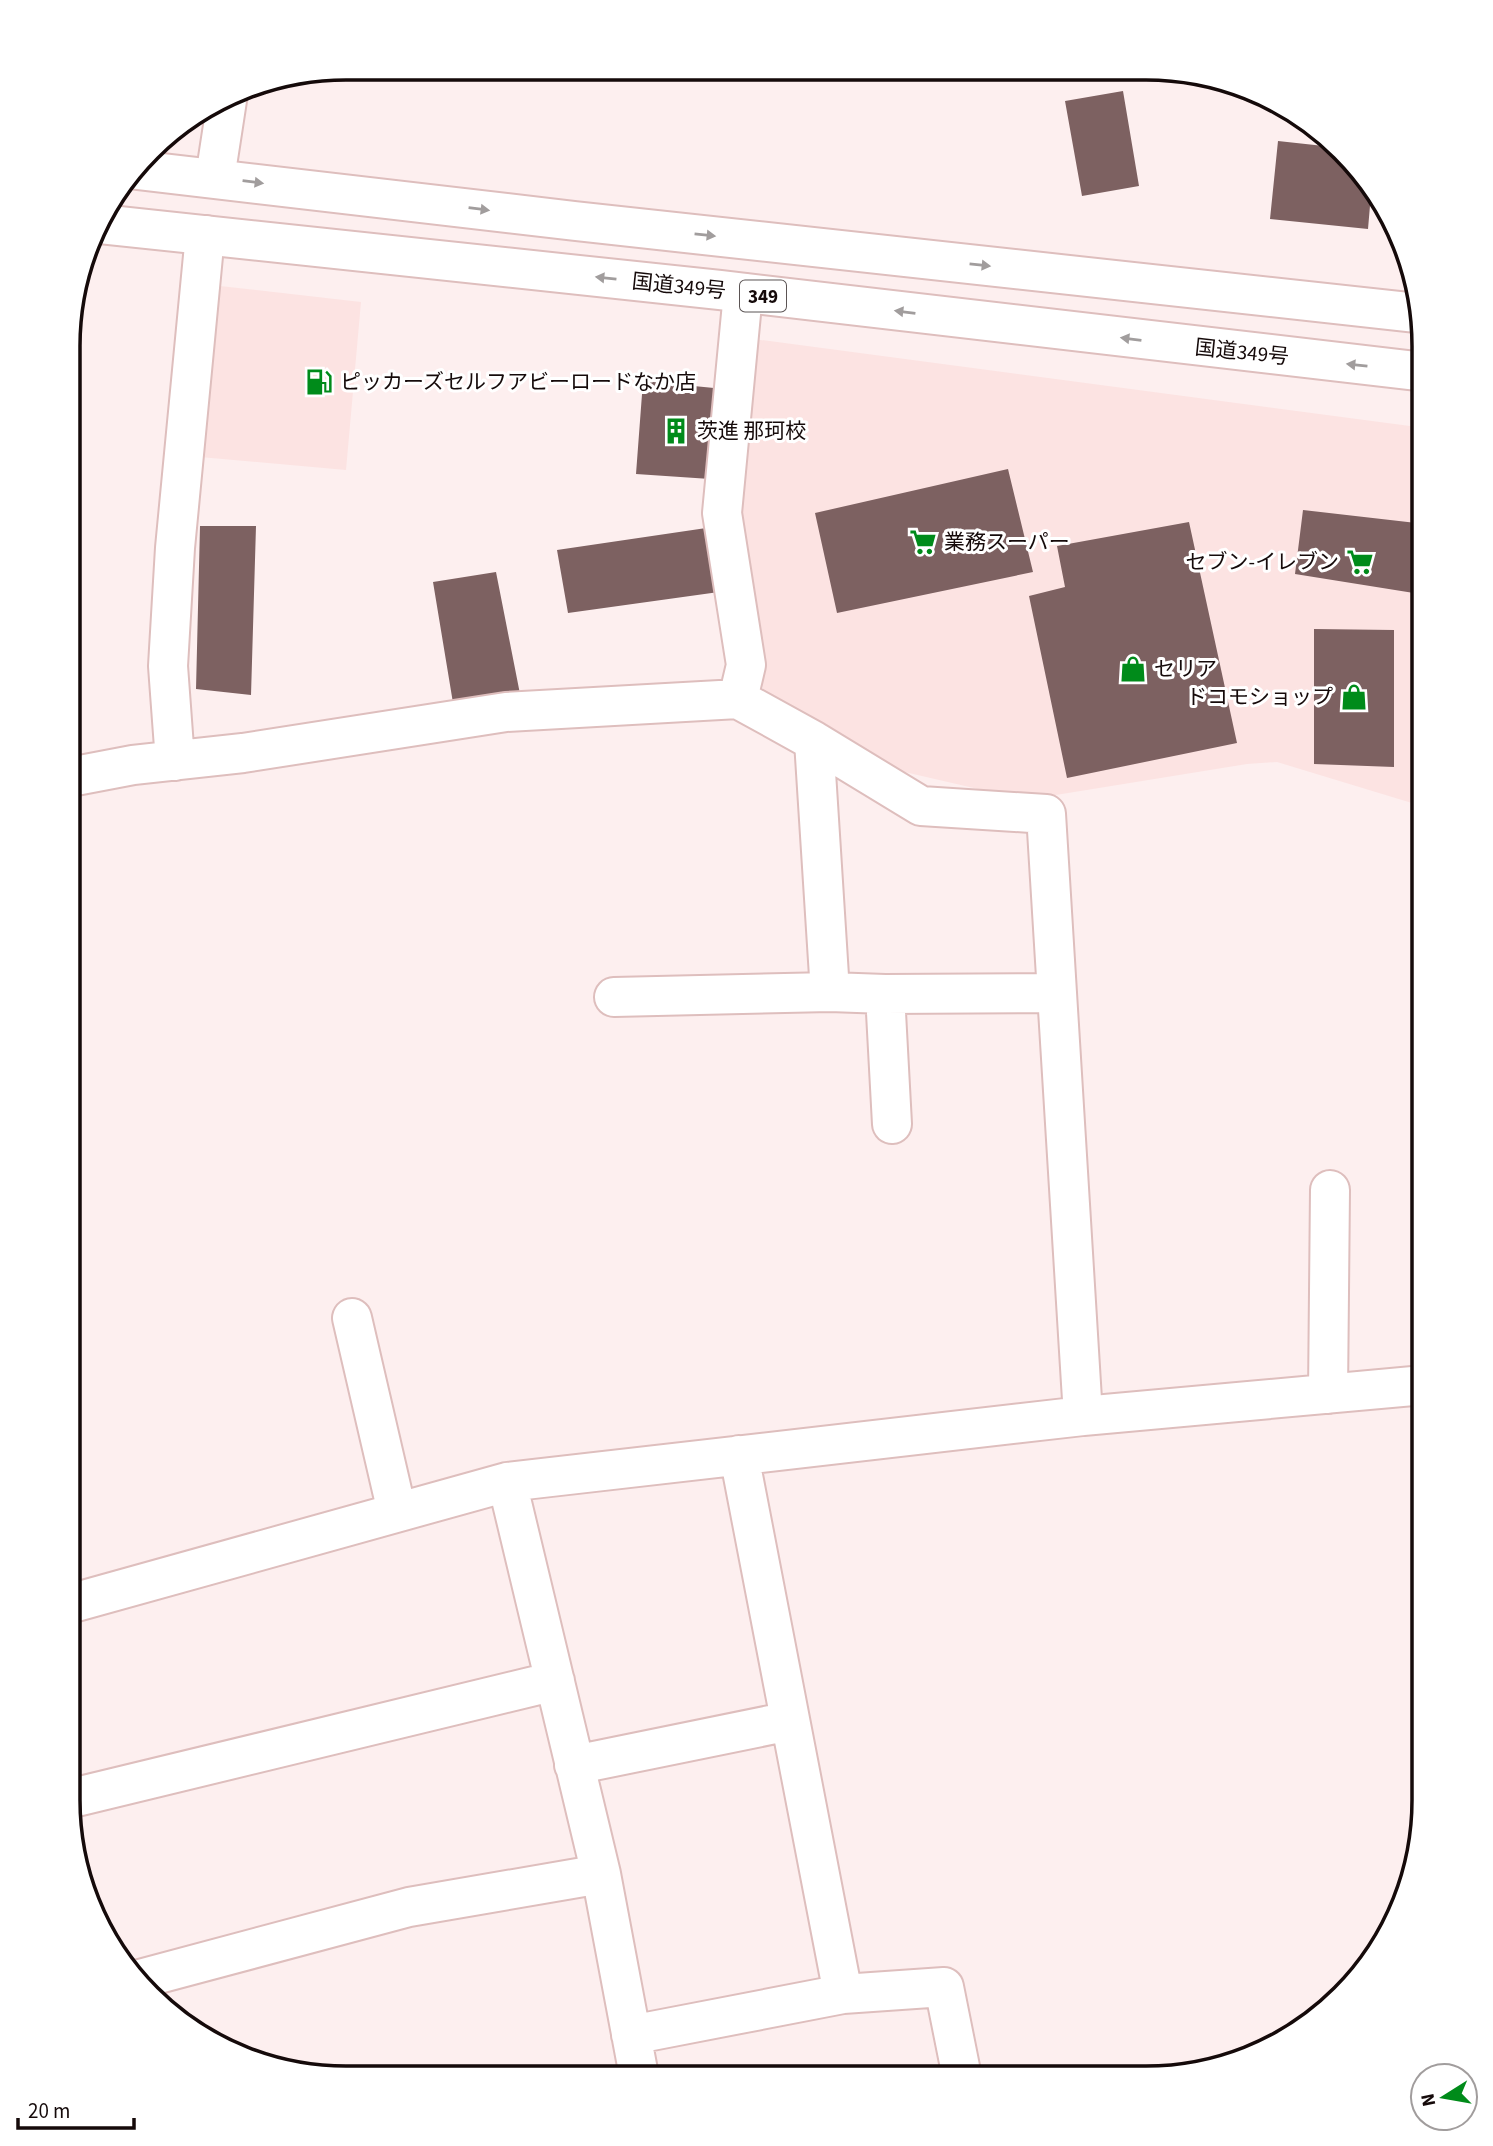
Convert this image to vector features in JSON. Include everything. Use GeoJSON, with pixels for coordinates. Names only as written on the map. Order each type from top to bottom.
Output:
{"type":"FeatureCollection","features":[{"type":"Feature","properties":{"kind":"main road"},"geometry":{"type":"LineString","coordinates":[[215,178],[225,110]]}},
{"type":"Feature","properties":{"kind":"main road"},"geometry":{"type":"LineString","coordinates":[[147,171],[1410,312]]}},
{"type":"Feature","properties":{"kind":"main road","name":"国道349号"},"geometry":{"type":"LineString","coordinates":[[110,225],[743,293],[1412,370]]}},
{"type":"Feature","properties":{"kind":"main road"},"geometry":{"type":"LineString","coordinates":[[174,761],[169,653],[175,548],[205,235]]}},
{"type":"Feature","properties":{"kind":"main road"},"geometry":{"type":"LineString","coordinates":[[738,699],[746,665],[722,513],[743,293]]}},
{"type":"Feature","properties":{"kind":"main road"},"geometry":{"type":"LineString","coordinates":[[80,775],[133,765],[243,753],[506,712],[738,699],[814,741],[921,806],[1046,814],[1083,1416]]}},
{"type":"Feature","properties":{"kind":"main road"},"geometry":{"type":"LineString","coordinates":[[814,741],[830,992]]}},
{"type":"Feature","properties":{"kind":"main road"},"geometry":{"type":"LineString","coordinates":[[614,997],[830,992],[1057,993]]}},
{"type":"Feature","properties":{"kind":"main road"},"geometry":{"type":"LineString","coordinates":[[885,994],[892,1125]]}},
{"type":"Feature","properties":{"kind":"main road"},"geometry":{"type":"LineString","coordinates":[[1328,1394],[1330,1190]]}},
{"type":"Feature","properties":{"kind":"main road"},"geometry":{"type":"LineString","coordinates":[[352,1318],[397,1512]]}},
{"type":"Feature","properties":{"kind":"main road"},"geometry":{"type":"LineString","coordinates":[[80,1601],[507,1482],[1083,1416],[1412,1386]]}},
{"type":"Feature","properties":{"kind":"main road"},"geometry":{"type":"LineString","coordinates":[[739,1455],[843,1994]]}},
{"type":"Feature","properties":{"kind":"main road"},"geometry":{"type":"LineString","coordinates":[[507,1482],[601,1874],[637,2066]]}},
{"type":"Feature","properties":{"kind":"main road"},"geometry":{"type":"LineString","coordinates":[[80,1796],[555,1681]]}},
{"type":"Feature","properties":{"kind":"main road"},"geometry":{"type":"LineString","coordinates":[[575,1765],[790,1721]]}},
{"type":"Feature","properties":{"kind":"main road"},"geometry":{"type":"LineString","coordinates":[[149,1977],[408,1907],[601,1874]]}},
{"type":"Feature","properties":{"kind":"main road"},"geometry":{"type":"LineString","coordinates":[[631,2035],[843,1994],[944,1987],[960,2066]]}},
{"type":"Feature","properties":{"kind":"shaded area"},"geometry":{"type":"Polygon","coordinates":[[[220,286],[361,302],[346,470],[200,457],[220,286]]]}},
{"type":"Feature","properties":{"kind":"shaded area"},"geometry":{"type":"Polygon","coordinates":[[[746,338],[1412,426],[1412,803],[1277,762],[1247,764],[1025,800],[883,767],[766,706],[729,504],[746,338]]]}},
{"type":"Feature","properties":{"kind":"building"},"geometry":{"type":"Polygon","coordinates":[[[1123,91],[1139,186],[1082,196],[1065,101],[1123,91]]]}},
{"type":"Feature","properties":{"kind":"building"},"geometry":{"type":"Polygon","coordinates":[[[1278,141],[1320,146],[1346,171],[1370,203],[1368,229],[1270,219],[1278,141]]]}},
{"type":"Feature","properties":{"kind":"building","name":"茨進 那珂校"},"geometry":{"type":"Polygon","coordinates":[[[643,381],[714,388],[710,479],[636,474],[643,381]]]}},
{"type":"Feature","properties":{"kind":"building","name":"業務スーパー"},"geometry":{"type":"Polygon","coordinates":[[[1008,469],[1033,572],[837,613],[815,513],[1008,469]]]}},
{"type":"Feature","properties":{"kind":"building","name":"セブン-イレブン"},"geometry":{"type":"Polygon","coordinates":[[[1303,510],[1412,523],[1412,593],[1295,574],[1303,510]]]}},
{"type":"Feature","properties":{"kind":"building","name":"セリア"},"geometry":{"type":"Polygon","coordinates":[[[1189,522],[1237,743],[1067,778],[1029,596],[1065,587],[1057,546],[1189,522]]]}},
{"type":"Feature","properties":{"kind":"building"},"geometry":{"type":"Polygon","coordinates":[[[200,526],[256,526],[251,695],[196,689],[200,526]]]}},
{"type":"Feature","properties":{"kind":"building"},"geometry":{"type":"Polygon","coordinates":[[[713,527],[726,591],[568,613],[557,550],[713,527]]]}},
{"type":"Feature","properties":{"kind":"building"},"geometry":{"type":"Polygon","coordinates":[[[496,572],[520,694],[453,703],[433,582],[496,572]]]}},
{"type":"Feature","properties":{"kind":"building","name":"ドコモショップ"},"geometry":{"type":"Polygon","coordinates":[[[1314,629],[1394,630],[1394,767],[1314,764],[1314,629]]]}},
{"type":"Feature","properties":{"kind":"place","name":"ピッカーズセルフアビーロードなか店"},"geometry":{"type":"Point","coordinates":[319,382]}},
{"type":"Feature","properties":{"kind":"place","name":"茨進 那珂校"},"geometry":{"type":"Point","coordinates":[676,431]}},
{"type":"Feature","properties":{"kind":"place","name":"業務スーパー"},"geometry":{"type":"Point","coordinates":[923,542]}},
{"type":"Feature","properties":{"kind":"place","name":"セブン-イレブン"},"geometry":{"type":"Point","coordinates":[1360,562]}},
{"type":"Feature","properties":{"kind":"place","name":"セリア"},"geometry":{"type":"Point","coordinates":[1133,669]}},
{"type":"Feature","properties":{"kind":"place","name":"ドコモショップ"},"geometry":{"type":"Point","coordinates":[1354,697]}}]}
